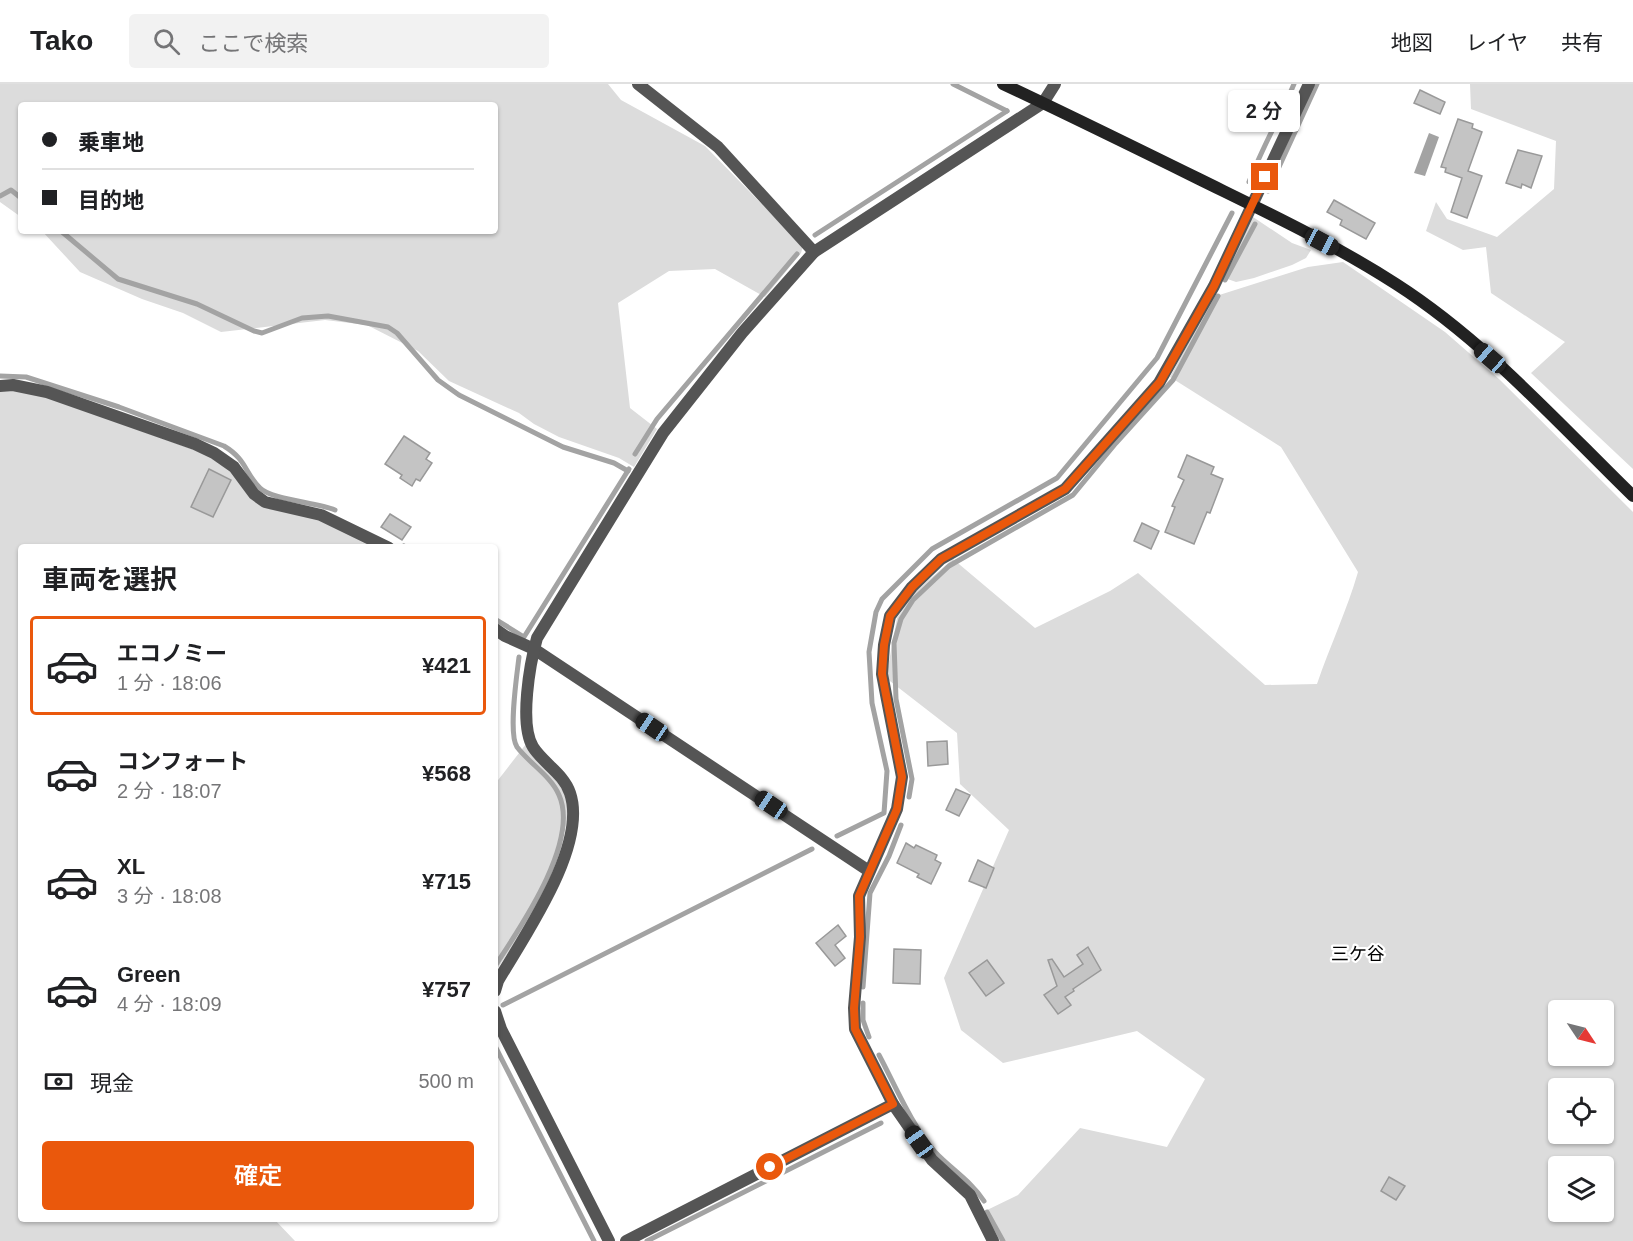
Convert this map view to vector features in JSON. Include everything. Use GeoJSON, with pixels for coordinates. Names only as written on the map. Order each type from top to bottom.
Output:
{"type":"FeatureCollection","features":[{"type":"Feature","properties":{"kind":"street"},"geometry":{"type":"LineString","coordinates":[[638,84],[718,147],[814,252]]}},
{"type":"Feature","properties":{"kind":"street"},"geometry":{"type":"LineString","coordinates":[[1003,84],[1252,205],[1397,285],[1456,329],[1526,391],[1633,496]]}},
{"type":"Feature","properties":{"kind":"street"},"geometry":{"type":"LineString","coordinates":[[498,981],[558,877],[571,833],[573,810],[570,791],[554,769],[532,746],[526,714],[537,638],[663,433],[742,333],[814,252],[1043,103],[1055,84]]}},
{"type":"Feature","properties":{"kind":"street"},"geometry":{"type":"LineString","coordinates":[[993,1241],[970,1195],[932,1160],[893,1104],[855,1029],[854,1008],[860,937],[859,896],[897,809],[902,777],[882,674],[884,645],[890,616],[912,587],[941,559],[1065,489],[1160,382],[1214,286],[1309,84]]}},
{"type":"Feature","properties":{"kind":"street"},"geometry":{"type":"LineString","coordinates":[[0,386],[13,385],[46,392],[195,444],[234,466],[254,494],[265,502],[321,515],[381,544]]}},
{"type":"Feature","properties":{"kind":"street"},"geometry":{"type":"LineString","coordinates":[[498,631],[534,649],[869,871]]}},
{"type":"Feature","properties":{"kind":"street"},"geometry":{"type":"LineString","coordinates":[[498,1019],[506,1040],[609,1241]]}},
{"type":"Feature","properties":{"kind":"street"},"geometry":{"type":"LineString","coordinates":[[626,1241],[893,1104]]}},
{"type":"Feature","properties":{"kind":"shaded area"},"geometry":{"type":"Polygon","coordinates":[[[0,84],[608,84],[621,100],[705,146],[803,246],[801,253],[765,297],[715,269],[669,271],[618,303],[630,408],[657,429],[634,467],[619,458],[559,437],[519,413],[449,381],[418,351],[367,325],[325,320],[221,332],[183,313],[142,299],[80,272],[45,234],[498,234],[498,102],[18,102],[18,215],[0,202],[0,84]]]}},
{"type":"Feature","properties":{"kind":"shaded area"},"geometry":{"type":"Polygon","coordinates":[[[1470,84],[1633,84],[1633,469],[1531,373],[1565,342],[1491,293],[1486,247],[1463,250],[1426,231],[1436,202],[1447,219],[1497,237],[1554,189],[1556,141],[1471,109],[1470,84]]]}},
{"type":"Feature","properties":{"kind":"shaded area"},"geometry":{"type":"Polygon","coordinates":[[[1429,133],[1439,137],[1425,176],[1414,173],[1429,133]]]}},
{"type":"Feature","properties":{"kind":"shaded area"},"geometry":{"type":"Polygon","coordinates":[[[1253,217],[1292,243],[1311,250],[1306,258],[1292,265],[1254,278],[1236,282],[1222,277],[1253,217]]]}},
{"type":"Feature","properties":{"kind":"shaded area"},"geometry":{"type":"Polygon","coordinates":[[[1343,262],[1445,332],[1499,379],[1633,512],[1633,1241],[999,1241],[983,1212],[1018,1195],[1080,1128],[1167,1147],[1205,1079],[1137,1031],[1003,1063],[961,1030],[944,978],[1009,830],[960,784],[957,733],[886,678],[897,618],[916,591],[953,559],[1035,628],[1110,591],[1138,573],[1265,685],[1317,684],[1358,572],[1281,447],[1170,377],[1213,297],[1308,267],[1343,262]]]}},
{"type":"Feature","properties":{"kind":"shaded area"},"geometry":{"type":"Polygon","coordinates":[[[14,389],[50,398],[211,456],[230,467],[249,496],[320,520],[370,544],[18,544],[18,1222],[277,1222],[295,1241],[0,1241],[0,391],[14,389]]]}},
{"type":"Feature","properties":{"kind":"shaded area"},"geometry":{"type":"Polygon","coordinates":[[[526,744],[564,792],[569,809],[559,851],[546,888],[498,968],[498,780],[526,744]]]}},
{"type":"Feature","properties":{"kind":"building"},"geometry":{"type":"Polygon","coordinates":[[[1420,90],[1445,102],[1440,114],[1414,103],[1420,90]]]}},
{"type":"Feature","properties":{"kind":"building"},"geometry":{"type":"Polygon","coordinates":[[[1458,119],[1473,124],[1472,128],[1482,132],[1468,171],[1482,176],[1467,218],[1451,212],[1462,178],[1445,172],[1446,168],[1441,167],[1458,119]]]}},
{"type":"Feature","properties":{"kind":"building"},"geometry":{"type":"Polygon","coordinates":[[[1518,150],[1542,156],[1531,188],[1522,184],[1521,188],[1506,183],[1518,150]]]}},
{"type":"Feature","properties":{"kind":"building"},"geometry":{"type":"Polygon","coordinates":[[[1334,200],[1375,223],[1366,239],[1340,225],[1342,220],[1327,212],[1334,200]]]}},
{"type":"Feature","properties":{"kind":"building"},"geometry":{"type":"Polygon","coordinates":[[[404,436],[430,453],[426,459],[432,463],[420,481],[416,479],[412,486],[400,478],[402,475],[385,464],[404,436]]]}},
{"type":"Feature","properties":{"kind":"building"},"geometry":{"type":"Polygon","coordinates":[[[1187,455],[1214,467],[1211,474],[1223,479],[1210,513],[1207,512],[1194,544],[1165,532],[1175,507],[1172,506],[1184,480],[1178,477],[1187,455]]]}},
{"type":"Feature","properties":{"kind":"building"},"geometry":{"type":"Polygon","coordinates":[[[209,469],[231,480],[213,517],[191,507],[209,469]]]}},
{"type":"Feature","properties":{"kind":"building"},"geometry":{"type":"Polygon","coordinates":[[[390,514],[411,527],[402,540],[381,527],[390,514]]]}},
{"type":"Feature","properties":{"kind":"building"},"geometry":{"type":"Polygon","coordinates":[[[1142,523],[1159,531],[1151,549],[1134,541],[1142,523]]]}},
{"type":"Feature","properties":{"kind":"building"},"geometry":{"type":"Polygon","coordinates":[[[947,741],[948,764],[928,766],[927,742],[947,741]]]}},
{"type":"Feature","properties":{"kind":"building"},"geometry":{"type":"Polygon","coordinates":[[[956,789],[970,795],[959,816],[946,810],[956,789]]]}},
{"type":"Feature","properties":{"kind":"building"},"geometry":{"type":"Polygon","coordinates":[[[906,843],[937,855],[935,860],[941,863],[931,884],[917,877],[919,874],[897,863],[906,843]]]}},
{"type":"Feature","properties":{"kind":"building"},"geometry":{"type":"Polygon","coordinates":[[[978,860],[994,868],[986,888],[969,881],[978,860]]]}},
{"type":"Feature","properties":{"kind":"building"},"geometry":{"type":"Polygon","coordinates":[[[838,925],[846,936],[835,945],[845,958],[835,966],[816,943],[838,925]]]}},
{"type":"Feature","properties":{"kind":"building"},"geometry":{"type":"Polygon","coordinates":[[[1088,947],[1101,970],[1065,997],[1071,1005],[1058,1014],[1044,995],[1057,986],[1048,960],[1052,959],[1064,977],[1083,964],[1077,955],[1088,947]]]}},
{"type":"Feature","properties":{"kind":"building"},"geometry":{"type":"Polygon","coordinates":[[[894,949],[921,950],[920,984],[893,983],[894,949]]]}},
{"type":"Feature","properties":{"kind":"building"},"geometry":{"type":"Polygon","coordinates":[[[987,960],[1004,983],[986,996],[969,973],[987,960]]]}},
{"type":"Feature","properties":{"kind":"building"},"geometry":{"type":"Polygon","coordinates":[[[1389,1177],[1405,1186],[1396,1200],[1381,1191],[1389,1177]]]}},
{"type":"Feature","properties":{"kind":"waterway"},"geometry":{"type":"LineString","coordinates":[[953,84],[1007,111]]}},
{"type":"Feature","properties":{"kind":"waterway"},"geometry":{"type":"LineString","coordinates":[[1249,182],[1294,84]]}},
{"type":"Feature","properties":{"kind":"waterway"},"geometry":{"type":"LineString","coordinates":[[1268,191],[1317,84]]}},
{"type":"Feature","properties":{"kind":"waterway"},"geometry":{"type":"LineString","coordinates":[[815,235],[1007,111]]}},
{"type":"Feature","properties":{"kind":"waterway"},"geometry":{"type":"LineString","coordinates":[[0,196],[11,190],[18,196]]}},
{"type":"Feature","properties":{"kind":"waterway"},"geometry":{"type":"LineString","coordinates":[[837,836],[884,813],[887,771],[872,703],[869,652],[876,612],[882,599],[932,549],[1057,478],[1157,358],[1232,213]]}},
{"type":"Feature","properties":{"kind":"waterway"},"geometry":{"type":"LineString","coordinates":[[1225,280],[1255,224]]}},
{"type":"Feature","properties":{"kind":"waterway"},"geometry":{"type":"LineString","coordinates":[[65,234],[118,279],[197,304],[254,331],[262,333],[302,318],[328,316],[388,327],[397,333],[438,380],[459,395],[563,447],[614,463],[628,471]]}},
{"type":"Feature","properties":{"kind":"waterway"},"geometry":{"type":"LineString","coordinates":[[635,454],[657,419],[797,254]]}},
{"type":"Feature","properties":{"kind":"waterway"},"geometry":{"type":"LineString","coordinates":[[909,797],[912,779],[896,699],[894,643],[901,619],[913,600],[949,566],[1073,495],[1173,380],[1218,296]]}},
{"type":"Feature","properties":{"kind":"waterway"},"geometry":{"type":"LineString","coordinates":[[0,376],[26,377],[119,407],[224,446],[237,456],[255,482],[266,492],[335,510]]}},
{"type":"Feature","properties":{"kind":"waterway"},"geometry":{"type":"LineString","coordinates":[[498,621],[524,637],[629,469]]}},
{"type":"Feature","properties":{"kind":"waterway"},"geometry":{"type":"LineString","coordinates":[[498,961],[532,908],[555,860],[563,814],[555,788],[522,753],[514,740],[514,704],[519,657]]}},
{"type":"Feature","properties":{"kind":"waterway"},"geometry":{"type":"LineString","coordinates":[[863,987],[870,893],[889,856],[901,825]]}},
{"type":"Feature","properties":{"kind":"waterway"},"geometry":{"type":"LineString","coordinates":[[503,1005],[812,849]]}},
{"type":"Feature","properties":{"kind":"waterway"},"geometry":{"type":"LineString","coordinates":[[863,1003],[863,1020],[869,1037]]}},
{"type":"Feature","properties":{"kind":"waterway"},"geometry":{"type":"LineString","coordinates":[[498,1052],[594,1241]]}},
{"type":"Feature","properties":{"kind":"waterway"},"geometry":{"type":"LineString","coordinates":[[879,1055],[926,1141],[973,1187],[984,1201]]}},
{"type":"Feature","properties":{"kind":"waterway"},"geometry":{"type":"LineString","coordinates":[[647,1241],[881,1123]]}},
{"type":"Feature","properties":{"kind":"waterway"},"geometry":{"type":"LineString","coordinates":[[987,1212],[1003,1241]]}},
{"type":"Feature","properties":{"kind":"district","name":"三ケ谷"},"geometry":{"type":"Point","coordinates":[1358,954]}},
{"type":"Feature","properties":{"kind":"route"},"geometry":{"type":"LineString","coordinates":[[770,1167],[893,1104],[855,1029],[854,1008],[860,937],[859,896],[897,809],[902,777],[882,674],[884,645],[890,616],[912,587],[941,559],[1065,489],[1160,382],[1214,286],[1265,177]]}}]}
